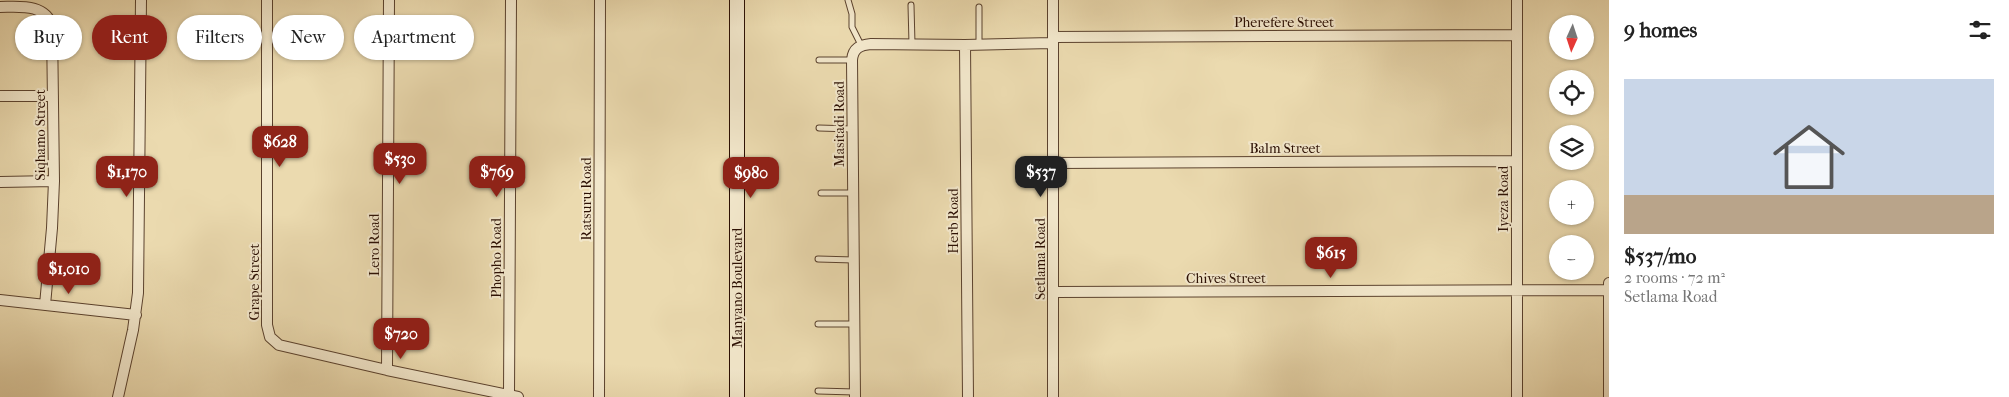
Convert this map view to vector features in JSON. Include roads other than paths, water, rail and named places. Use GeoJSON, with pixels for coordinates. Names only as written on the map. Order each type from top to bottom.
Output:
{"type":"FeatureCollection","features":[{"type":"Feature","properties":{"kind":"street"},"geometry":{"type":"LineString","coordinates":[[118,397],[136,315],[140,257],[141,0]]}},
{"type":"Feature","properties":{"kind":"street","name":"Grape Street"},"geometry":{"type":"LineString","coordinates":[[267,0],[267,325],[270,337],[279,345],[387,370],[514,396]]}},
{"type":"Feature","properties":{"kind":"street","name":"Lero Road"},"geometry":{"type":"LineString","coordinates":[[387,370],[389,0]]}},
{"type":"Feature","properties":{"kind":"street","name":"Phopho Road"},"geometry":{"type":"LineString","coordinates":[[511,0],[514,396]]}},
{"type":"Feature","properties":{"kind":"street","name":"Ratsuru Road"},"geometry":{"type":"LineString","coordinates":[[599,397],[600,0]]}},
{"type":"Feature","properties":{"kind":"street","name":"Manyano Boulevard"},"geometry":{"type":"LineString","coordinates":[[736,0],[738,397]]}},
{"type":"Feature","properties":{"kind":"street","name":"Setlama Road"},"geometry":{"type":"LineString","coordinates":[[1053,0],[1053,397]]}},
{"type":"Feature","properties":{"kind":"street","name":"Iyeza Road"},"geometry":{"type":"LineString","coordinates":[[1517,0],[1518,397]]}},
{"type":"Feature","properties":{"kind":"street","name":"Siqhamo Street"},"geometry":{"type":"LineString","coordinates":[[0,7],[36,9],[44,12],[49,17],[53,35],[54,181],[45,305]]}},
{"type":"Feature","properties":{"kind":"street","name":"Pherefere Street"},"geometry":{"type":"LineString","coordinates":[[1053,40],[1516,35]]}},
{"type":"Feature","properties":{"kind":"street"},"geometry":{"type":"LineString","coordinates":[[852,60],[854,51],[861,45],[979,45],[1053,40]]}},
{"type":"Feature","properties":{"kind":"street","name":"Herb Road"},"geometry":{"type":"LineString","coordinates":[[965,45],[968,397]]}},
{"type":"Feature","properties":{"kind":"street","name":"Masitadi Road"},"geometry":{"type":"LineString","coordinates":[[852,60],[855,394]]}},
{"type":"Feature","properties":{"kind":"street"},"geometry":{"type":"LineString","coordinates":[[0,96],[53,96]]}},
{"type":"Feature","properties":{"kind":"street","name":"Balm Street"},"geometry":{"type":"LineString","coordinates":[[1053,163],[1517,161]]}},
{"type":"Feature","properties":{"kind":"street"},"geometry":{"type":"LineString","coordinates":[[0,182],[54,181]]}},
{"type":"Feature","properties":{"kind":"street"},"geometry":{"type":"LineString","coordinates":[[1609,283],[1609,397]]}},
{"type":"Feature","properties":{"kind":"street","name":"Chives Street"},"geometry":{"type":"LineString","coordinates":[[1054,292],[1609,290]]}},
{"type":"Feature","properties":{"kind":"street"},"geometry":{"type":"LineString","coordinates":[[0,300],[136,315]]}},
{"type":"Feature","properties":{"kind":"lane"},"geometry":{"type":"LineString","coordinates":[[848,0],[852,14],[852,27],[861,45]]}},
{"type":"Feature","properties":{"kind":"lane"},"geometry":{"type":"LineString","coordinates":[[911,5],[912,44]]}},
{"type":"Feature","properties":{"kind":"lane"},"geometry":{"type":"LineString","coordinates":[[979,7],[979,45]]}},
{"type":"Feature","properties":{"kind":"lane"},"geometry":{"type":"LineString","coordinates":[[819,60],[852,60]]}},
{"type":"Feature","properties":{"kind":"lane"},"geometry":{"type":"LineString","coordinates":[[819,128],[853,129]]}},
{"type":"Feature","properties":{"kind":"lane"},"geometry":{"type":"LineString","coordinates":[[821,193],[853,193]]}},
{"type":"Feature","properties":{"kind":"lane"},"geometry":{"type":"LineString","coordinates":[[818,259],[854,260]]}},
{"type":"Feature","properties":{"kind":"lane"},"geometry":{"type":"LineString","coordinates":[[818,324],[854,324]]}},
{"type":"Feature","properties":{"kind":"lane"},"geometry":{"type":"LineString","coordinates":[[818,391],[855,394]]}}]}
